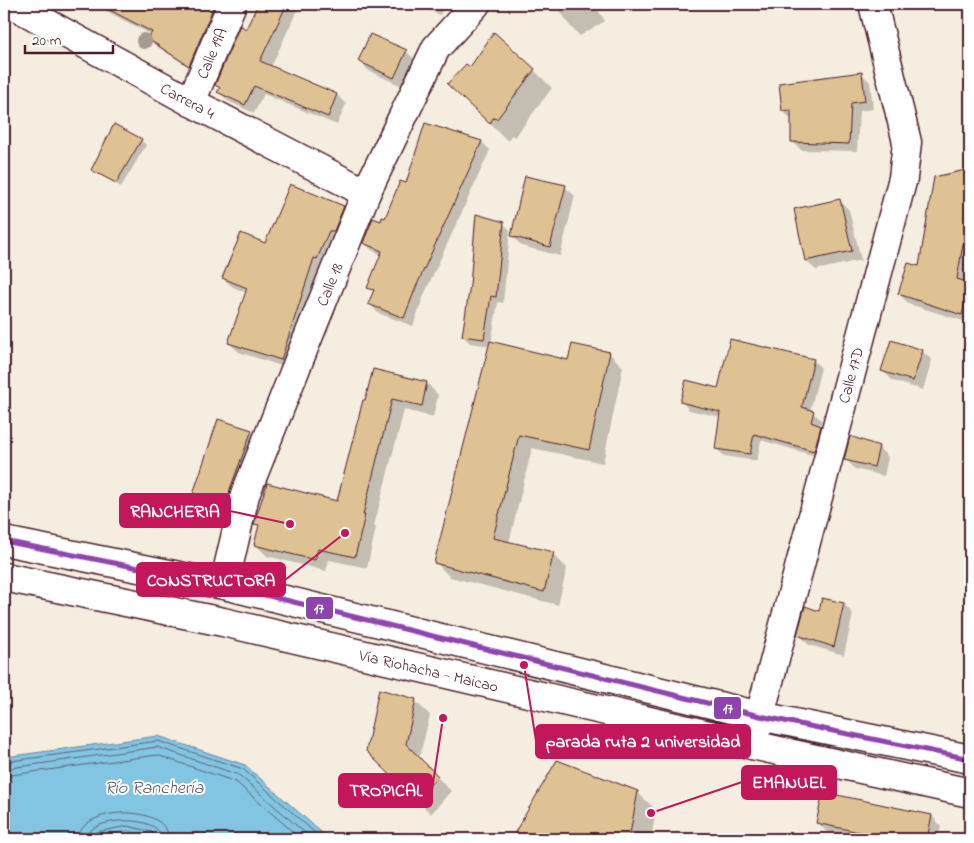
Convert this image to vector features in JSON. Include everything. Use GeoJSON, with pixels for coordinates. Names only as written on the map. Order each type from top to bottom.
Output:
{"type":"FeatureCollection","features":[{"type":"Feature","properties":{"kind":"main road","name":"Carrera 4"},"geometry":{"type":"LineString","coordinates":[[12,4],[191,102],[366,193]]}},
{"type":"Feature","properties":{"kind":"main road","name":"Calle 19A"},"geometry":{"type":"LineString","coordinates":[[191,102],[232,4]]}},
{"type":"Feature","properties":{"kind":"main road","name":"Calle 18"},"geometry":{"type":"LineString","coordinates":[[224,585],[245,495],[366,193],[436,48],[476,4]]}},
{"type":"Feature","properties":{"kind":"main road","name":"Calle 17D"},"geometry":{"type":"LineString","coordinates":[[752,745],[902,178],[907,142],[872,4]]}},
{"type":"Feature","properties":{"kind":"main road","name":"Vía Riohacha - Maicao"},"geometry":{"type":"LineString","coordinates":[[4,541],[224,585],[760,716],[970,759]]}},
{"type":"Feature","properties":{"kind":"main road","name":"Vía Riohacha - Maicao"},"geometry":{"type":"LineString","coordinates":[[4,577],[223,622],[752,745],[970,793]]}},
{"type":"Feature","properties":{"kind":"water","name":"Río Ranchería"},"geometry":{"type":"Polygon","coordinates":[[[158,736],[245,765],[329,839],[160,839],[128,831],[85,839],[4,839],[5,757],[158,736]]]}},
{"type":"Feature","properties":{"kind":"building"},"geometry":{"type":"Polygon","coordinates":[[[98,4],[206,4],[213,8],[189,66],[148,39],[152,32],[98,4]]]}},
{"type":"Feature","properties":{"kind":"building"},"geometry":{"type":"Polygon","coordinates":[[[258,4],[287,4],[260,61],[337,94],[328,117],[254,86],[245,105],[217,92],[220,88],[215,85],[240,25],[246,29],[258,4]]]}},
{"type":"Feature","properties":{"kind":"building"},"geometry":{"type":"Polygon","coordinates":[[[494,32],[535,69],[497,119],[493,118],[490,124],[447,84],[466,64],[470,67],[494,32]]]}},
{"type":"Feature","properties":{"kind":"building"},"geometry":{"type":"Polygon","coordinates":[[[370,34],[407,50],[394,78],[358,61],[370,34]]]}},
{"type":"Feature","properties":{"kind":"building"},"geometry":{"type":"Polygon","coordinates":[[[862,72],[865,101],[851,103],[849,144],[791,142],[791,110],[782,111],[779,83],[862,72]]]}},
{"type":"Feature","properties":{"kind":"building"},"geometry":{"type":"Polygon","coordinates":[[[425,123],[482,141],[416,287],[404,318],[368,304],[374,290],[367,288],[382,251],[363,243],[373,218],[381,221],[382,217],[385,218],[400,181],[406,183],[425,123]]]}},
{"type":"Feature","properties":{"kind":"building"},"geometry":{"type":"Polygon","coordinates":[[[114,124],[142,139],[116,183],[91,170],[114,124]]]}},
{"type":"Feature","properties":{"kind":"building"},"geometry":{"type":"Polygon","coordinates":[[[970,169],[970,203],[957,279],[970,283],[962,315],[898,294],[908,263],[919,266],[934,177],[970,169]]]}},
{"type":"Feature","properties":{"kind":"building"},"geometry":{"type":"Polygon","coordinates":[[[525,176],[566,185],[550,247],[511,236],[525,176]]]}},
{"type":"Feature","properties":{"kind":"building"},"geometry":{"type":"Polygon","coordinates":[[[290,184],[344,206],[334,231],[329,231],[317,259],[314,258],[281,360],[228,343],[247,288],[222,278],[241,233],[265,243],[290,184]]]}},
{"type":"Feature","properties":{"kind":"building"},"geometry":{"type":"Polygon","coordinates":[[[840,199],[852,251],[805,261],[794,209],[840,199]]]}},
{"type":"Feature","properties":{"kind":"building"},"geometry":{"type":"Polygon","coordinates":[[[476,214],[504,222],[496,297],[491,296],[484,339],[462,336],[470,285],[476,214]]]}},
{"type":"Feature","properties":{"kind":"building"},"geometry":{"type":"Polygon","coordinates":[[[730,339],[814,359],[802,407],[814,411],[811,422],[821,426],[814,451],[754,434],[750,454],[715,449],[720,412],[680,402],[686,380],[718,388],[730,339]]]}},
{"type":"Feature","properties":{"kind":"building"},"geometry":{"type":"Polygon","coordinates":[[[891,340],[923,350],[913,381],[881,371],[891,340]]]}},
{"type":"Feature","properties":{"kind":"building"},"geometry":{"type":"Polygon","coordinates":[[[490,341],[568,360],[572,344],[610,352],[589,450],[519,435],[493,538],[554,552],[544,592],[434,563],[490,341]]]}},
{"type":"Feature","properties":{"kind":"building"},"geometry":{"type":"Polygon","coordinates":[[[373,369],[427,382],[422,406],[392,399],[363,515],[365,515],[355,557],[318,549],[315,560],[254,545],[259,525],[254,524],[267,483],[337,501],[373,369]]]}},
{"type":"Feature","properties":{"kind":"building"},"geometry":{"type":"Polygon","coordinates":[[[218,419],[252,430],[230,489],[225,514],[190,503],[218,419]]]}},
{"type":"Feature","properties":{"kind":"building"},"geometry":{"type":"Polygon","coordinates":[[[850,436],[879,446],[874,467],[844,460],[850,436]]]}},
{"type":"Feature","properties":{"kind":"building"},"geometry":{"type":"Polygon","coordinates":[[[822,598],[844,603],[834,647],[797,635],[805,606],[819,611],[822,598]]]}},
{"type":"Feature","properties":{"kind":"building"},"geometry":{"type":"Polygon","coordinates":[[[379,689],[416,699],[406,744],[438,776],[416,800],[366,751],[379,689]]]}},
{"type":"Feature","properties":{"kind":"building"},"geometry":{"type":"Polygon","coordinates":[[[557,760],[638,791],[629,839],[511,839],[557,760]]]}},
{"type":"Feature","properties":{"kind":"building"},"geometry":{"type":"Polygon","coordinates":[[[823,792],[932,815],[927,839],[893,839],[816,823],[823,792]]]}},
{"type":"Feature","properties":{"kind":"transit line","name":"17"},"geometry":{"type":"LineString","coordinates":[[4,541],[224,585],[760,716],[970,759]]}},
{"type":"Feature","properties":{"kind":"place","name":"RANCHERIA"},"geometry":{"type":"Point","coordinates":[290,524]}},
{"type":"Feature","properties":{"kind":"place","name":"CONSTRUCTORA"},"geometry":{"type":"Point","coordinates":[345,533]}},
{"type":"Feature","properties":{"kind":"place","name":"parada ruta 2 universidad"},"geometry":{"type":"Point","coordinates":[524,665]}},
{"type":"Feature","properties":{"kind":"place","name":"TROPICAL"},"geometry":{"type":"Point","coordinates":[443,718]}},
{"type":"Feature","properties":{"kind":"place","name":"EMANUEL"},"geometry":{"type":"Point","coordinates":[651,813]}}]}
